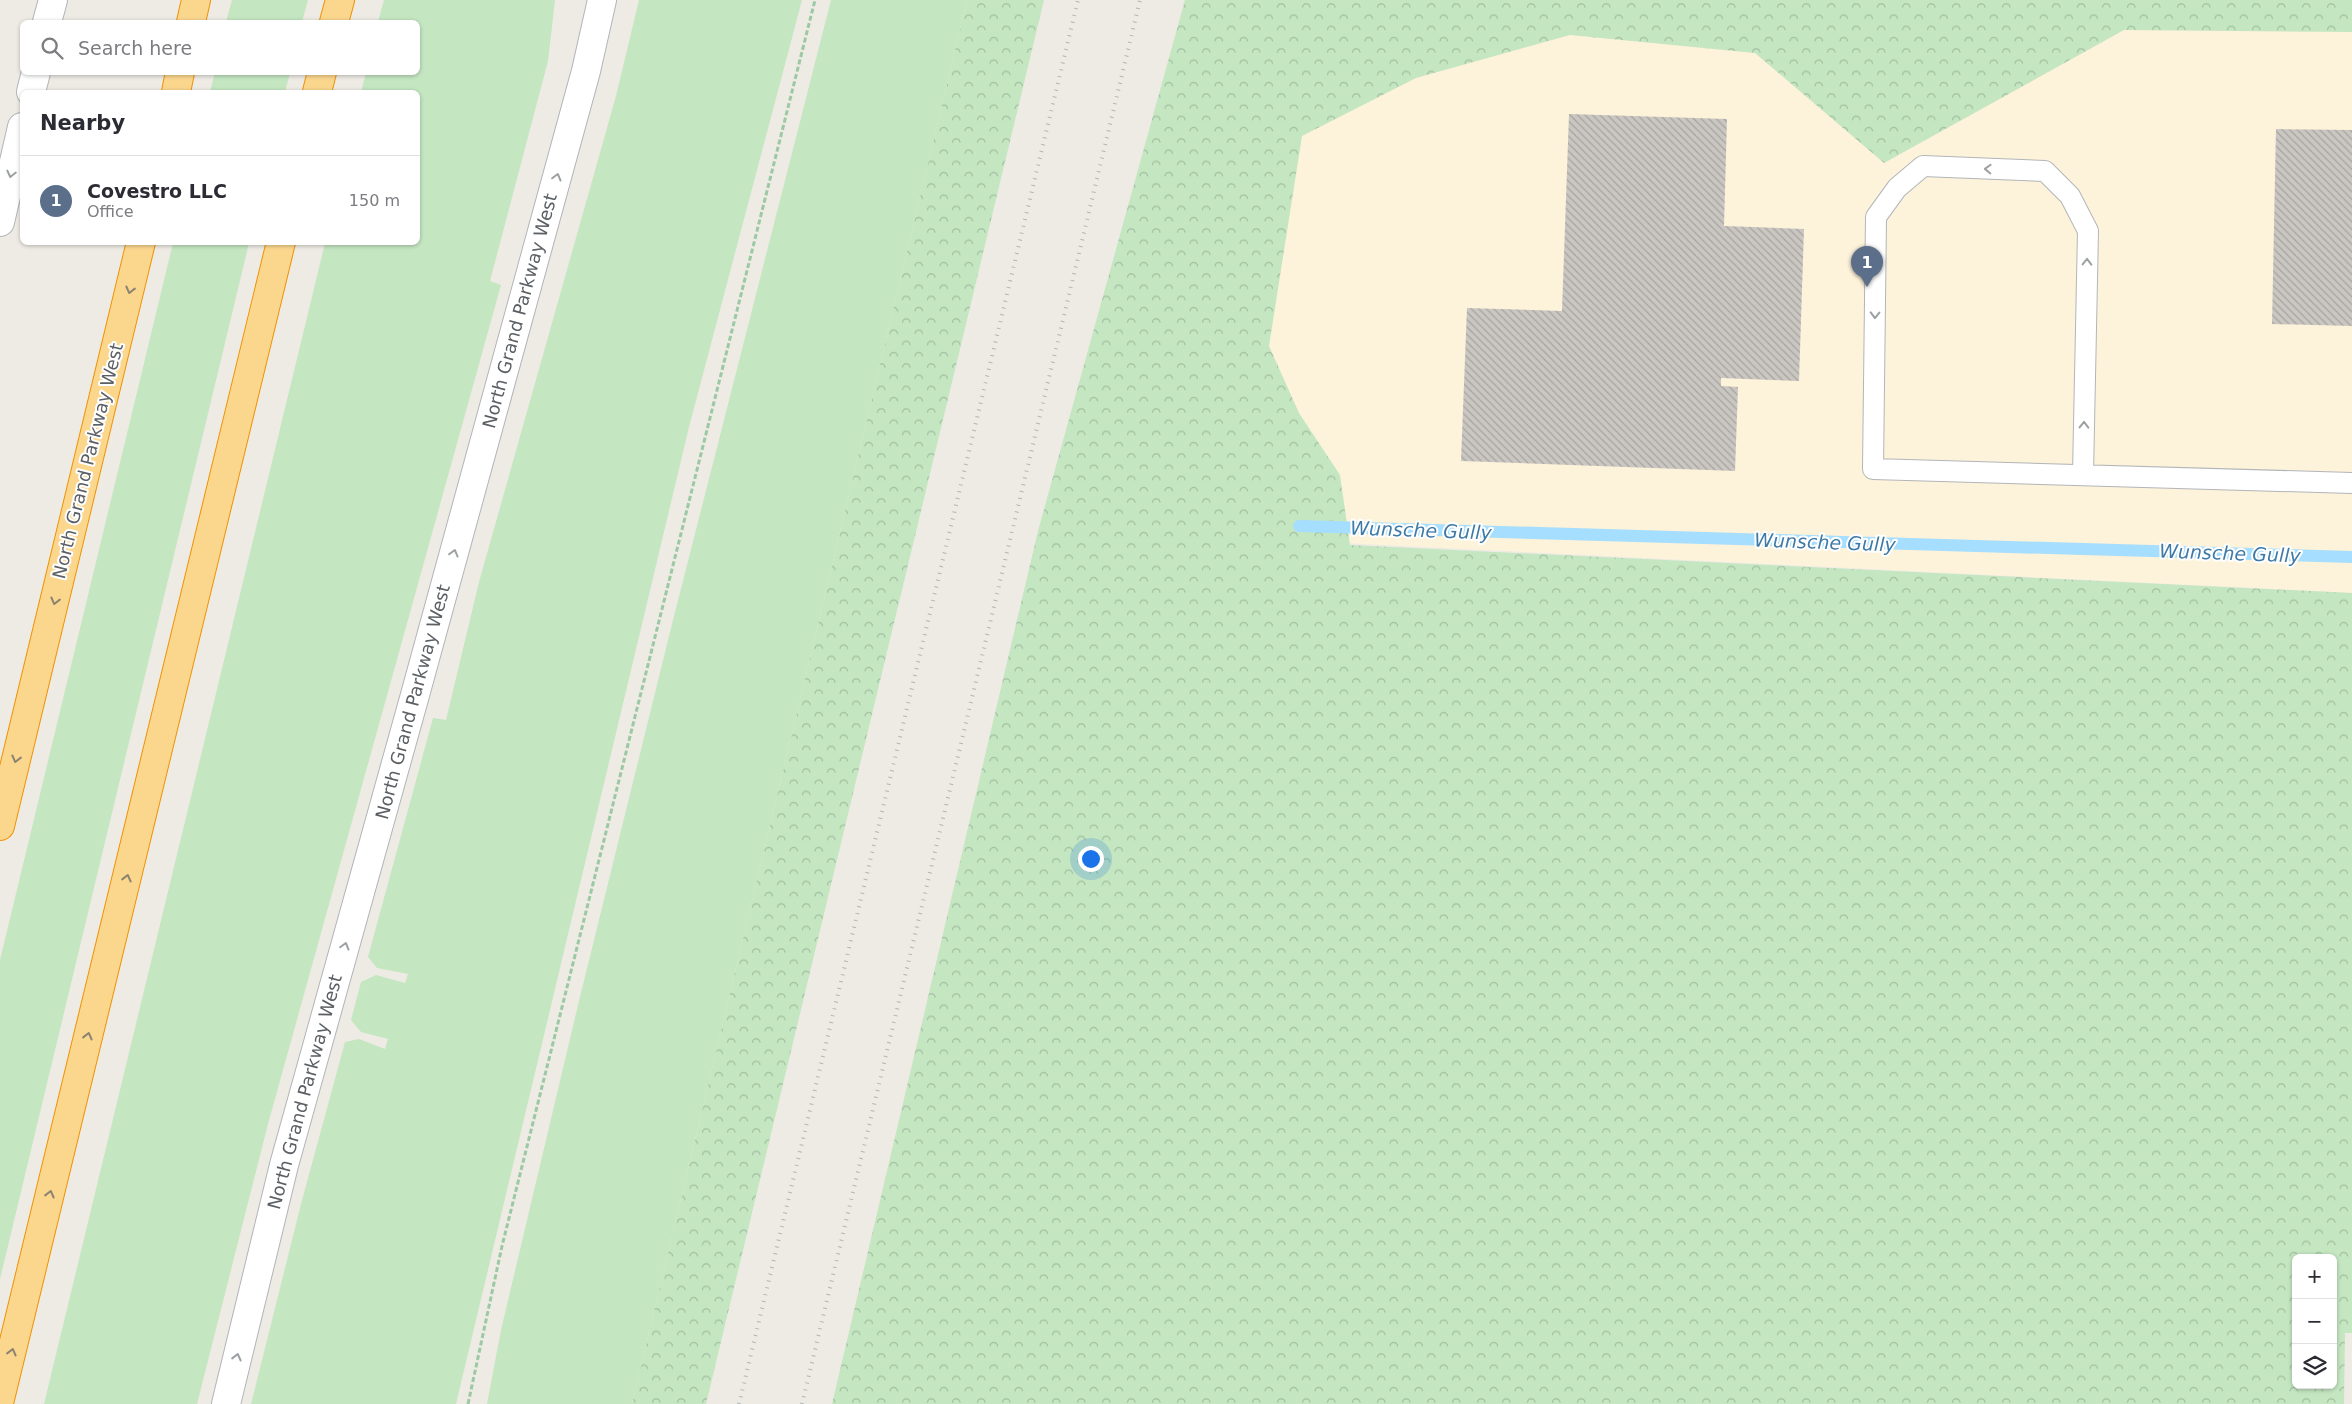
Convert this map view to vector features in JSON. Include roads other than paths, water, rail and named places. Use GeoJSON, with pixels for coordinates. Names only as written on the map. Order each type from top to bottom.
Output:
{"type":"FeatureCollection","features":[{"type":"Feature","properties":{"kind":"highway"},"geometry":{"type":"LineString","coordinates":[[191,20],[196,0]]}},
{"type":"Feature","properties":{"kind":"highway"},"geometry":{"type":"LineString","coordinates":[[335,20],[340,0]]}},
{"type":"Feature","properties":{"kind":"highway"},"geometry":{"type":"LineString","coordinates":[[176,90],[179,75]]}},
{"type":"Feature","properties":{"kind":"highway"},"geometry":{"type":"LineString","coordinates":[[318,90],[321,75]]}},
{"type":"Feature","properties":{"kind":"highway","name":"North Grand Parkway West"},"geometry":{"type":"LineString","coordinates":[[0,826],[140,245]]}},
{"type":"Feature","properties":{"kind":"highway"},"geometry":{"type":"LineString","coordinates":[[0,1400],[280,245]]}},
{"type":"Feature","properties":{"kind":"main road"},"geometry":{"type":"LineString","coordinates":[[48,20],[53,0]]}},
{"type":"Feature","properties":{"kind":"main road","name":"North Grand Parkway West"},"geometry":{"type":"LineString","coordinates":[[226,1404],[284,1165],[586,71],[602,0]]}},
{"type":"Feature","properties":{"kind":"main road"},"geometry":{"type":"LineString","coordinates":[[32,90],[35,75]]}},
{"type":"Feature","properties":{"kind":"main road"},"geometry":{"type":"LineString","coordinates":[[0,222],[20,136]]}},
{"type":"Feature","properties":{"kind":"lane"},"geometry":{"type":"LineString","coordinates":[[2083,474],[2088,231],[2070,196],[2046,171],[1923,166],[1897,188],[1876,218],[1873,469],[2352,483]]}},
{"type":"Feature","properties":{"kind":"waterway","name":"Wunsche Gully"},"geometry":{"type":"LineString","coordinates":[[1299,526],[2352,557]]}},
{"type":"Feature","properties":{"kind":"railway"},"geometry":{"type":"LineString","coordinates":[[739,1404],[1078,0]]}},
{"type":"Feature","properties":{"kind":"railway"},"geometry":{"type":"LineString","coordinates":[[802,1404],[1140,0]]}},
{"type":"Feature","properties":{"kind":"place","name":"Covestro LLC"},"geometry":{"type":"Point","coordinates":[1867,287]}}]}
